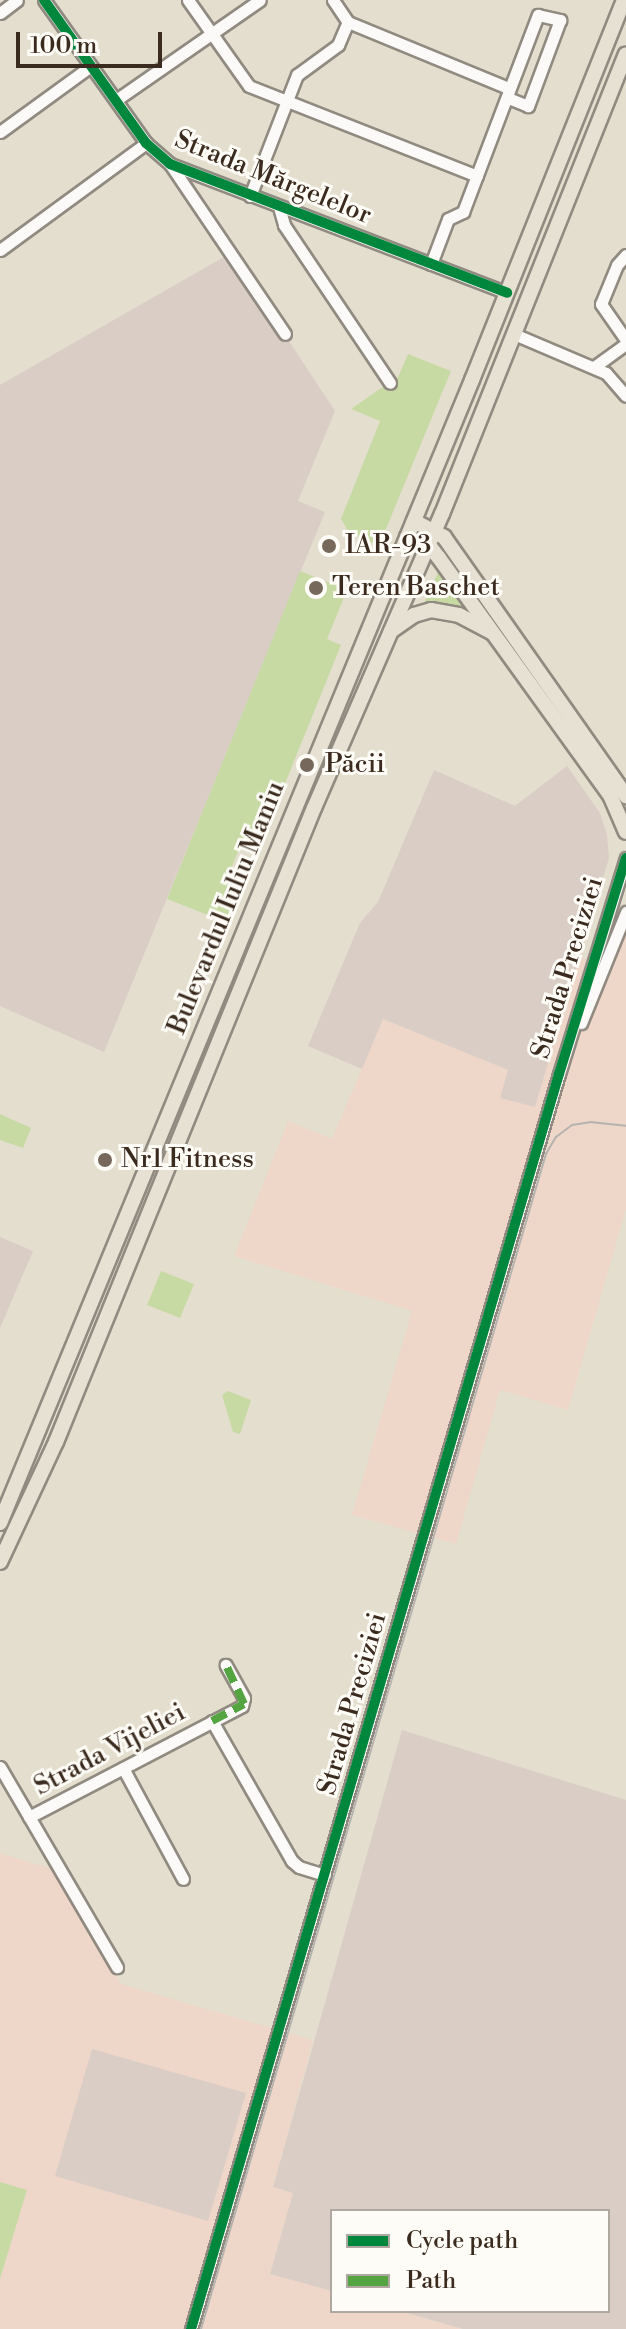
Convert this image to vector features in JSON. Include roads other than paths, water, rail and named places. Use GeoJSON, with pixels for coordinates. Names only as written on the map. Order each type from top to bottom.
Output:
{"type":"FeatureCollection","features":[{"type":"Feature","properties":{"kind":"main road","name":"Bulevardul Iuliu Maniu"},"geometry":{"type":"LineString","coordinates":[[0,1523],[414,521],[624,0]]}},
{"type":"Feature","properties":{"kind":"main road","name":"Bulevardul Iuliu Maniu"},"geometry":{"type":"LineString","coordinates":[[0,1562],[56,1442],[386,635],[435,530],[622,79],[626,55]]}},
{"type":"Feature","properties":{"kind":"main road"},"geometry":{"type":"LineString","coordinates":[[414,521],[444,537],[624,793]]}},
{"type":"Feature","properties":{"kind":"main road"},"geometry":{"type":"LineString","coordinates":[[407,537],[428,546],[495,635],[610,795],[626,832]]}},
{"type":"Feature","properties":{"kind":"main road"},"geometry":{"type":"LineString","coordinates":[[386,635],[414,615],[431,610],[459,615],[495,635]]}},
{"type":"Feature","properties":{"kind":"street"},"geometry":{"type":"LineString","coordinates":[[0,13],[17,0]]}},
{"type":"Feature","properties":{"kind":"street","name":"Strada Mărgelelor"},"geometry":{"type":"LineString","coordinates":[[44,0],[146,143],[170,164],[285,334]]}},
{"type":"Feature","properties":{"kind":"street"},"geometry":{"type":"LineString","coordinates":[[188,0],[249,86],[477,176]]}},
{"type":"Feature","properties":{"kind":"street"},"geometry":{"type":"LineString","coordinates":[[116,100],[260,0]]}},
{"type":"Feature","properties":{"kind":"street"},"geometry":{"type":"LineString","coordinates":[[333,0],[348,22],[508,93],[528,106],[560,20],[542,13],[538,15],[508,93],[463,212],[448,219],[431,264]]}},
{"type":"Feature","properties":{"kind":"street"},"geometry":{"type":"LineString","coordinates":[[250,196],[297,75],[338,45],[348,22]]}},
{"type":"Feature","properties":{"kind":"street"},"geometry":{"type":"LineString","coordinates":[[0,132],[91,66]]}},
{"type":"Feature","properties":{"kind":"street"},"geometry":{"type":"LineString","coordinates":[[0,250],[146,143]]}},
{"type":"Feature","properties":{"kind":"street","name":"Strada Mărgelelor"},"geometry":{"type":"LineString","coordinates":[[170,164],[507,293]]}},
{"type":"Feature","properties":{"kind":"street"},"geometry":{"type":"LineString","coordinates":[[279,207],[284,225],[390,383]]}},
{"type":"Feature","properties":{"kind":"street"},"geometry":{"type":"LineString","coordinates":[[594,367],[626,342],[601,304],[617,265],[626,255]]}},
{"type":"Feature","properties":{"kind":"street"},"geometry":{"type":"LineString","coordinates":[[514,334],[611,376],[626,396]]}},
{"type":"Feature","properties":{"kind":"street","name":"Strada Preciziei"},"geometry":{"type":"LineString","coordinates":[[191,2329],[626,858]]}},
{"type":"Feature","properties":{"kind":"street","name":"Strada Preciziei"},"geometry":{"type":"LineString","coordinates":[[576,1030],[625,916]]}},
{"type":"Feature","properties":{"kind":"street","name":"Strada Vijeliei"},"geometry":{"type":"LineString","coordinates":[[29,1817],[244,1704],[226,1665]]}},
{"type":"Feature","properties":{"kind":"street"},"geometry":{"type":"LineString","coordinates":[[212,1721],[288,1855],[299,1867],[325,1875]]}},
{"type":"Feature","properties":{"kind":"street","name":"Strada Vijeliei"},"geometry":{"type":"LineString","coordinates":[[0,1767],[117,1967]]}},
{"type":"Feature","properties":{"kind":"street"},"geometry":{"type":"LineString","coordinates":[[123,1768],[183,1879]]}},
{"type":"Feature","properties":{"kind":"tram line"},"geometry":{"type":"LineString","coordinates":[[201,2329],[546,1154],[556,1137],[572,1125],[590,1122],[626,1126]]}},
{"type":"Feature","properties":{"kind":"place","name":"IAR-93"},"geometry":{"type":"Point","coordinates":[329,546]}},
{"type":"Feature","properties":{"kind":"place","name":"Teren Baschet"},"geometry":{"type":"Point","coordinates":[316,588]}},
{"type":"Feature","properties":{"kind":"place","name":"Păcii"},"geometry":{"type":"Point","coordinates":[307,765]}},
{"type":"Feature","properties":{"kind":"place","name":"Nr1 Fitness"},"geometry":{"type":"Point","coordinates":[105,1160]}}]}
